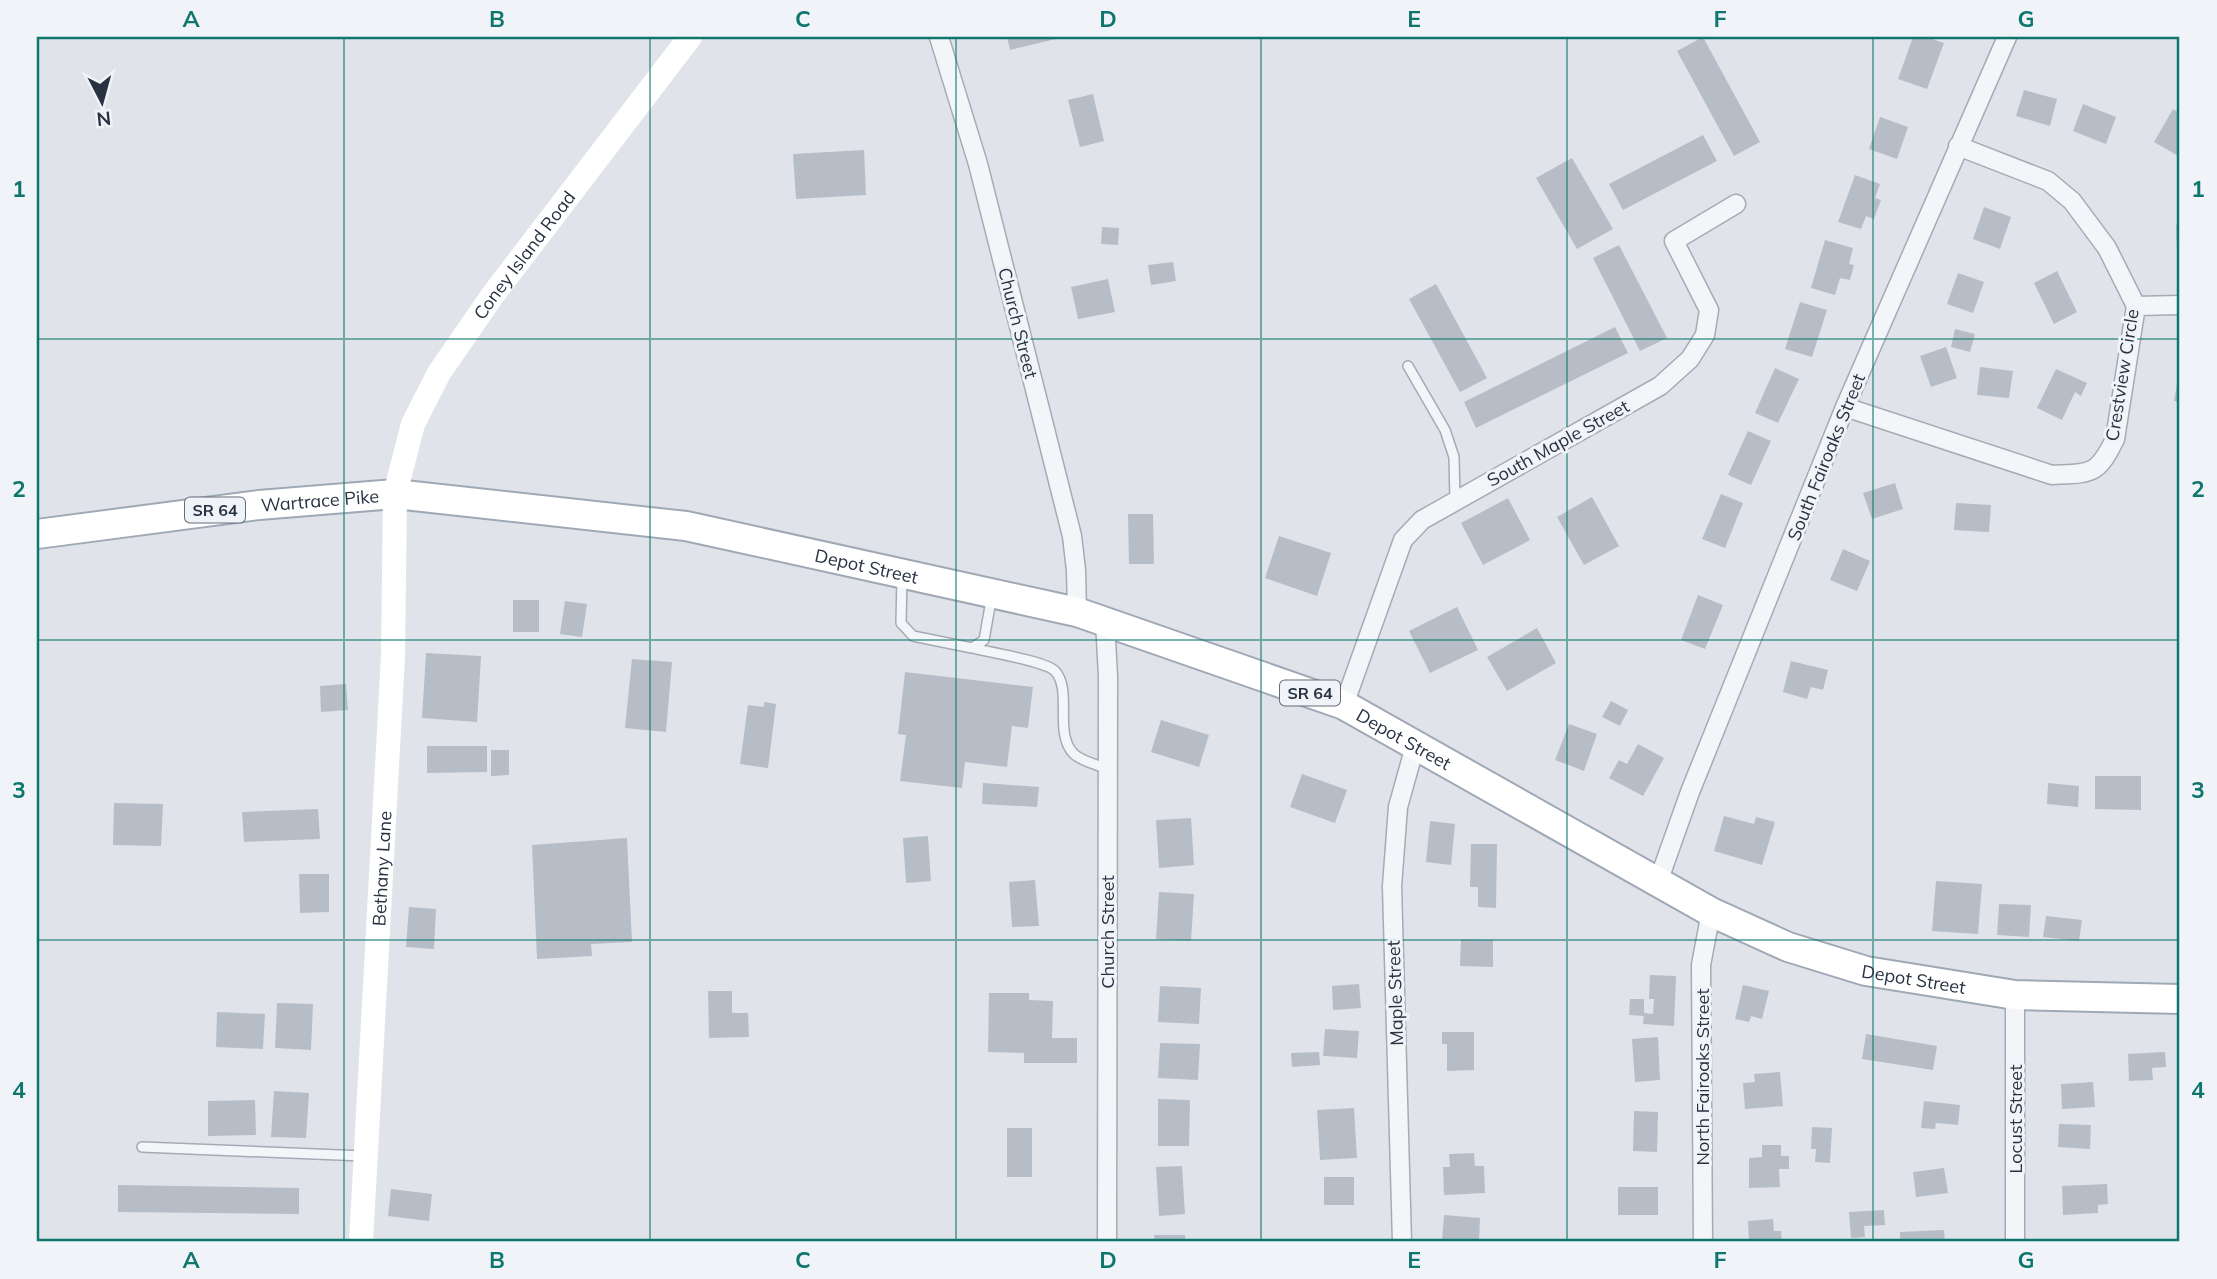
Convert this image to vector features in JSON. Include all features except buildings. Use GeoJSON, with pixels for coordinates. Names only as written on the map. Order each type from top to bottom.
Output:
{"type":"FeatureCollection","features":[{"type":"Feature","properties":{"kind":"main road","name":"Wartrace Pike"},"geometry":{"type":"LineString","coordinates":[[37,534],[259,505],[395,494]]}},
{"type":"Feature","properties":{"kind":"main road","name":"Depot Street"},"geometry":{"type":"LineString","coordinates":[[395,494],[686,526],[1077,612],[1344,705],[1711,912],[1788,947],[1866,971],[2015,995],[2180,999]]}},
{"type":"Feature","properties":{"kind":"street","name":"Coney Island Road"},"geometry":{"type":"LineString","coordinates":[[395,494],[413,424],[439,373],[492,296],[690,37]]}},
{"type":"Feature","properties":{"kind":"street","name":"Church Street"},"geometry":{"type":"LineString","coordinates":[[939,37],[978,164],[1072,536],[1077,612]]}},
{"type":"Feature","properties":{"kind":"street","name":"South Fairoaks Street"},"geometry":{"type":"LineString","coordinates":[[1658,882],[1690,792],[1845,407],[2007,37]]}},
{"type":"Feature","properties":{"kind":"street","name":"Crestview Circle"},"geometry":{"type":"LineString","coordinates":[[1845,407],[2052,475],[2083,473],[2096,469],[2115,439],[2136,306],[2107,248],[2072,201],[2048,181],[1958,146]]}},
{"type":"Feature","properties":{"kind":"street","name":"South Maple Street"},"geometry":{"type":"LineString","coordinates":[[1344,705],[1403,540],[1422,520],[1660,386],[1690,359],[1704,335],[1709,310],[1674,241],[1736,204]]}},
{"type":"Feature","properties":{"kind":"street"},"geometry":{"type":"LineString","coordinates":[[2136,306],[2180,305]]}},
{"type":"Feature","properties":{"kind":"street","name":"Bethany Lane"},"geometry":{"type":"LineString","coordinates":[[361,1242],[393,656],[395,494]]}},
{"type":"Feature","properties":{"kind":"street","name":"Church Street"},"geometry":{"type":"LineString","coordinates":[[1105,622],[1108,676],[1107,1242]]}},
{"type":"Feature","properties":{"kind":"street","name":"Maple Street"},"geometry":{"type":"LineString","coordinates":[[1402,1242],[1392,886],[1398,807],[1415,746]]}},
{"type":"Feature","properties":{"kind":"street","name":"North Fairoaks Street"},"geometry":{"type":"LineString","coordinates":[[1703,1242],[1702,965],[1711,912]]}},
{"type":"Feature","properties":{"kind":"street","name":"Locust Street"},"geometry":{"type":"LineString","coordinates":[[2015,995],[2015,1242]]}},
{"type":"Feature","properties":{"kind":"lane"},"geometry":{"type":"LineString","coordinates":[[1408,366],[1445,430],[1454,457],[1455,501]]}},
{"type":"Feature","properties":{"kind":"lane"},"geometry":{"type":"LineString","coordinates":[[902,574],[901,623],[913,636],[1042,664],[1054,671],[1061,683],[1065,742],[1075,756],[1108,769]]}},
{"type":"Feature","properties":{"kind":"lane"},"geometry":{"type":"LineString","coordinates":[[972,648],[984,640],[993,594]]}},
{"type":"Feature","properties":{"kind":"lane"},"geometry":{"type":"LineString","coordinates":[[142,1147],[365,1156]]}}]}
